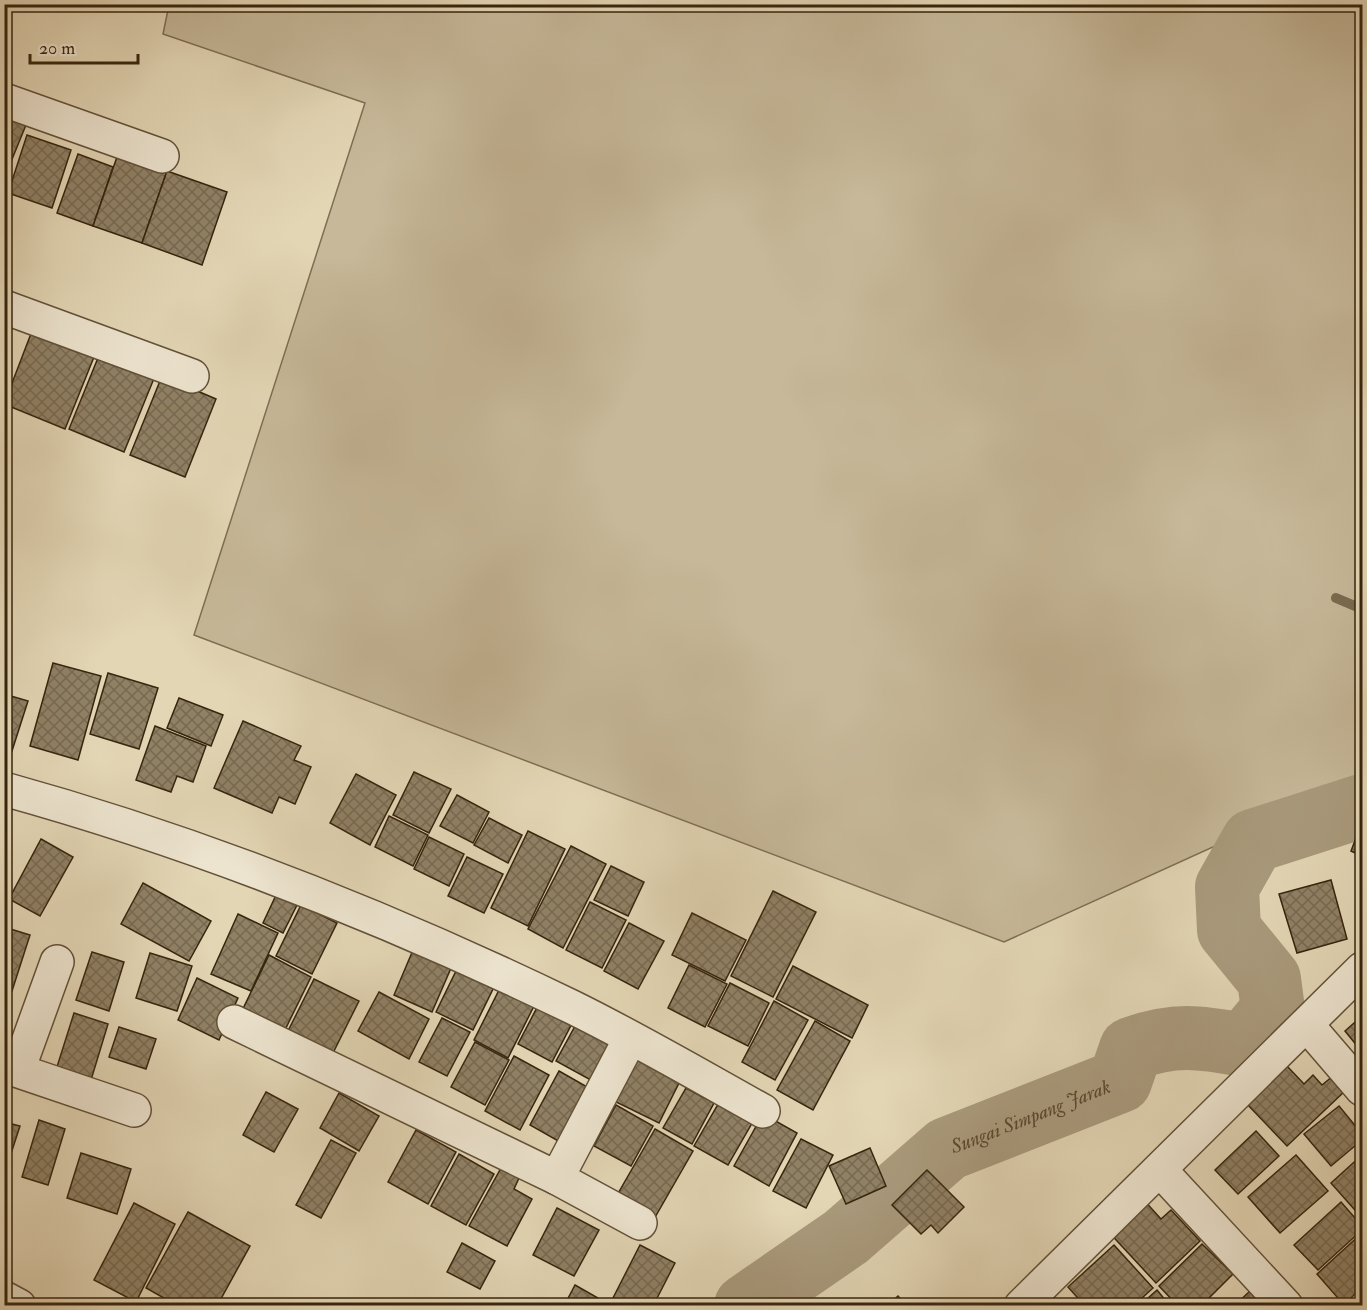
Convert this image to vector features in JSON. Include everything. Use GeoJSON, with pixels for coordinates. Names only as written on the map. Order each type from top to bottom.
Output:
{"type":"FeatureCollection","features":[{"type":"Feature","properties":{"kind":"street"},"geometry":{"type":"LineString","coordinates":[[4,100],[162,156]]}},
{"type":"Feature","properties":{"kind":"street"},"geometry":{"type":"LineString","coordinates":[[4,307],[192,376]]}},
{"type":"Feature","properties":{"kind":"street"},"geometry":{"type":"LineString","coordinates":[[4,789],[74,808],[282,881],[410,932],[573,1008],[764,1111]]}},
{"type":"Feature","properties":{"kind":"street"},"geometry":{"type":"LineString","coordinates":[[57,962],[11,1068],[134,1110]]}},
{"type":"Feature","properties":{"kind":"street"},"geometry":{"type":"LineString","coordinates":[[1028,1303],[1362,969]]}},
{"type":"Feature","properties":{"kind":"street"},"geometry":{"type":"LineString","coordinates":[[234,1022],[557,1178],[640,1223]]}},
{"type":"Feature","properties":{"kind":"street"},"geometry":{"type":"LineString","coordinates":[[1307,1025],[1362,1089]]}},
{"type":"Feature","properties":{"kind":"street"},"geometry":{"type":"LineString","coordinates":[[557,1178],[630,1039]]}},
{"type":"Feature","properties":{"kind":"street"},"geometry":{"type":"LineString","coordinates":[[1160,1170],[1286,1305]]}},
{"type":"Feature","properties":{"kind":"street"},"geometry":{"type":"LineString","coordinates":[[4,1298],[19,1305]]}},
{"type":"Feature","properties":{"kind":"shaded area"},"geometry":{"type":"Polygon","coordinates":[[[169,5],[1362,5],[1362,788],[1347,786],[1004,942],[194,635],[365,103],[163,34],[169,5]]]}},
{"type":"Feature","properties":{"kind":"building"},"geometry":{"type":"Polygon","coordinates":[[[4,110],[28,120],[8,169],[4,168],[4,110]]]}},
{"type":"Feature","properties":{"kind":"building"},"geometry":{"type":"Polygon","coordinates":[[[27,135],[71,150],[52,208],[8,193],[27,135]]]}},
{"type":"Feature","properties":{"kind":"building"},"geometry":{"type":"Polygon","coordinates":[[[78,154],[113,167],[93,226],[57,213],[78,154]]]}},
{"type":"Feature","properties":{"kind":"building"},"geometry":{"type":"Polygon","coordinates":[[[118,154],[167,171],[142,243],[93,226],[118,154]]]}},
{"type":"Feature","properties":{"kind":"building"},"geometry":{"type":"Polygon","coordinates":[[[167,171],[227,192],[202,265],[142,243],[167,171]]]}},
{"type":"Feature","properties":{"kind":"building"},"geometry":{"type":"Polygon","coordinates":[[[32,331],[94,357],[65,429],[4,404],[32,331]]]}},
{"type":"Feature","properties":{"kind":"building"},"geometry":{"type":"Polygon","coordinates":[[[100,353],[155,376],[124,452],[69,429],[100,353]]]}},
{"type":"Feature","properties":{"kind":"building"},"geometry":{"type":"Polygon","coordinates":[[[162,376],[216,399],[185,477],[130,455],[162,376]]]}},
{"type":"Feature","properties":{"kind":"building"},"geometry":{"type":"Polygon","coordinates":[[[53,663],[101,676],[78,760],[30,746],[53,663]]]}},
{"type":"Feature","properties":{"kind":"building"},"geometry":{"type":"Polygon","coordinates":[[[108,673],[158,688],[139,749],[90,734],[108,673]]]}},
{"type":"Feature","properties":{"kind":"building"},"geometry":{"type":"Polygon","coordinates":[[[4,694],[28,701],[11,754],[4,752],[4,694]]]}},
{"type":"Feature","properties":{"kind":"building"},"geometry":{"type":"Polygon","coordinates":[[[179,698],[223,715],[211,746],[167,728],[179,698]]]}},
{"type":"Feature","properties":{"kind":"building"},"geometry":{"type":"Polygon","coordinates":[[[243,721],[301,746],[294,760],[311,767],[295,804],[279,797],[272,813],[214,788],[243,721]]]}},
{"type":"Feature","properties":{"kind":"building"},"geometry":{"type":"Polygon","coordinates":[[[155,726],[206,746],[193,782],[177,776],[171,792],[136,780],[155,726]]]}},
{"type":"Feature","properties":{"kind":"building"},"geometry":{"type":"Polygon","coordinates":[[[414,772],[451,789],[429,833],[393,815],[414,772]]]}},
{"type":"Feature","properties":{"kind":"building"},"geometry":{"type":"Polygon","coordinates":[[[356,774],[396,795],[370,845],[330,823],[356,774]]]}},
{"type":"Feature","properties":{"kind":"building"},"geometry":{"type":"Polygon","coordinates":[[[457,795],[489,812],[473,843],[440,826],[457,795]]]}},
{"type":"Feature","properties":{"kind":"building"},"geometry":{"type":"Polygon","coordinates":[[[389,816],[428,835],[413,866],[375,847],[389,816]]]}},
{"type":"Feature","properties":{"kind":"building"},"geometry":{"type":"Polygon","coordinates":[[[489,818],[522,835],[508,863],[474,845],[489,818]]]}},
{"type":"Feature","properties":{"kind":"building"},"geometry":{"type":"Polygon","coordinates":[[[1362,822],[1362,856],[1351,851],[1362,822]]]}},
{"type":"Feature","properties":{"kind":"building"},"geometry":{"type":"Polygon","coordinates":[[[528,831],[565,849],[528,926],[491,908],[528,831]]]}},
{"type":"Feature","properties":{"kind":"building"},"geometry":{"type":"Polygon","coordinates":[[[429,837],[464,854],[449,886],[414,869],[429,837]]]}},
{"type":"Feature","properties":{"kind":"building"},"geometry":{"type":"Polygon","coordinates":[[[41,839],[73,857],[40,916],[9,899],[41,839]]]}},
{"type":"Feature","properties":{"kind":"building"},"geometry":{"type":"Polygon","coordinates":[[[571,846],[606,864],[563,948],[528,929],[571,846]]]}},
{"type":"Feature","properties":{"kind":"building"},"geometry":{"type":"Polygon","coordinates":[[[467,857],[503,874],[484,913],[448,896],[467,857]]]}},
{"type":"Feature","properties":{"kind":"building"},"geometry":{"type":"Polygon","coordinates":[[[611,866],[644,882],[628,916],[594,900],[611,866]]]}},
{"type":"Feature","properties":{"kind":"building"},"geometry":{"type":"Polygon","coordinates":[[[1331,880],[1347,939],[1297,953],[1279,894],[1331,880]]]}},
{"type":"Feature","properties":{"kind":"building"},"geometry":{"type":"Polygon","coordinates":[[[143,883],[211,921],[189,961],[121,924],[143,883]]]}},
{"type":"Feature","properties":{"kind":"building"},"geometry":{"type":"Polygon","coordinates":[[[773,891],[816,912],[773,997],[731,976],[773,891]]]}},
{"type":"Feature","properties":{"kind":"building"},"geometry":{"type":"Polygon","coordinates":[[[277,893],[298,903],[283,933],[263,923],[277,893]]]}},
{"type":"Feature","properties":{"kind":"building"},"geometry":{"type":"Polygon","coordinates":[[[590,902],[626,920],[602,968],[566,950],[590,902]]]}},
{"type":"Feature","properties":{"kind":"building"},"geometry":{"type":"Polygon","coordinates":[[[301,905],[337,923],[312,974],[276,956],[301,905]]]}},
{"type":"Feature","properties":{"kind":"building"},"geometry":{"type":"Polygon","coordinates":[[[692,913],[746,940],[725,981],[672,955],[692,913]]]}},
{"type":"Feature","properties":{"kind":"building"},"geometry":{"type":"Polygon","coordinates":[[[238,914],[278,933],[251,991],[211,974],[238,914]]]}},
{"type":"Feature","properties":{"kind":"building"},"geometry":{"type":"Polygon","coordinates":[[[629,923],[664,941],[638,989],[604,971],[629,923]]]}},
{"type":"Feature","properties":{"kind":"building"},"geometry":{"type":"Polygon","coordinates":[[[4,927],[30,935],[12,991],[4,988],[4,927]]]}},
{"type":"Feature","properties":{"kind":"building"},"geometry":{"type":"Polygon","coordinates":[[[413,950],[451,968],[432,1012],[394,995],[413,950]]]}},
{"type":"Feature","properties":{"kind":"building"},"geometry":{"type":"Polygon","coordinates":[[[92,952],[124,962],[109,1011],[76,1000],[92,952]]]}},
{"type":"Feature","properties":{"kind":"building"},"geometry":{"type":"Polygon","coordinates":[[[150,953],[192,966],[177,1011],[136,998],[150,953]]]}},
{"type":"Feature","properties":{"kind":"building"},"geometry":{"type":"Polygon","coordinates":[[[269,955],[311,977],[280,1040],[238,1019],[269,955]]]}},
{"type":"Feature","properties":{"kind":"building"},"geometry":{"type":"Polygon","coordinates":[[[689,965],[727,984],[705,1027],[668,1008],[689,965]]]}},
{"type":"Feature","properties":{"kind":"building"},"geometry":{"type":"Polygon","coordinates":[[[793,966],[868,1005],[852,1038],[776,999],[793,966]]]}},
{"type":"Feature","properties":{"kind":"building"},"geometry":{"type":"Polygon","coordinates":[[[457,969],[494,987],[473,1030],[436,1012],[457,969]]]}},
{"type":"Feature","properties":{"kind":"building"},"geometry":{"type":"Polygon","coordinates":[[[197,978],[238,998],[219,1040],[178,1020],[197,978]]]}},
{"type":"Feature","properties":{"kind":"building"},"geometry":{"type":"Polygon","coordinates":[[[505,978],[539,996],[508,1058],[474,1040],[505,978]]]}},
{"type":"Feature","properties":{"kind":"building"},"geometry":{"type":"Polygon","coordinates":[[[314,979],[359,1001],[328,1063],[283,1041],[314,979]]]}},
{"type":"Feature","properties":{"kind":"building"},"geometry":{"type":"Polygon","coordinates":[[[730,983],[769,1003],[748,1046],[708,1026],[730,983]]]}},
{"type":"Feature","properties":{"kind":"building"},"geometry":{"type":"Polygon","coordinates":[[[379,992],[429,1019],[409,1059],[358,1031],[379,992]]]}},
{"type":"Feature","properties":{"kind":"building"},"geometry":{"type":"Polygon","coordinates":[[[543,996],[577,1014],[552,1062],[518,1044],[543,996]]]}},
{"type":"Feature","properties":{"kind":"building"},"geometry":{"type":"Polygon","coordinates":[[[774,1001],[808,1020],[775,1080],[742,1062],[774,1001]]]}},
{"type":"Feature","properties":{"kind":"building"},"geometry":{"type":"Polygon","coordinates":[[[74,1013],[108,1024],[91,1080],[56,1070],[74,1013]]]}},
{"type":"Feature","properties":{"kind":"building"},"geometry":{"type":"Polygon","coordinates":[[[1362,1016],[1362,1052],[1345,1031],[1362,1016]]]}},
{"type":"Feature","properties":{"kind":"building"},"geometry":{"type":"Polygon","coordinates":[[[580,1017],[621,1039],[598,1084],[556,1061],[580,1017]]]}},
{"type":"Feature","properties":{"kind":"building"},"geometry":{"type":"Polygon","coordinates":[[[442,1018],[470,1032],[447,1076],[419,1062],[442,1018]]]}},
{"type":"Feature","properties":{"kind":"building"},"geometry":{"type":"Polygon","coordinates":[[[815,1021],[850,1041],[813,1110],[777,1090],[815,1021]]]}},
{"type":"Feature","properties":{"kind":"building"},"geometry":{"type":"Polygon","coordinates":[[[119,1027],[156,1039],[146,1069],[109,1057],[119,1027]]]}},
{"type":"Feature","properties":{"kind":"building"},"geometry":{"type":"Polygon","coordinates":[[[475,1042],[509,1060],[485,1105],[451,1087],[475,1042]]]}},
{"type":"Feature","properties":{"kind":"building"},"geometry":{"type":"Polygon","coordinates":[[[514,1056],[549,1075],[520,1130],[485,1111],[514,1056]]]}},
{"type":"Feature","properties":{"kind":"building"},"geometry":{"type":"Polygon","coordinates":[[[635,1056],[681,1079],[659,1123],[612,1100],[635,1056]]]}},
{"type":"Feature","properties":{"kind":"building"},"geometry":{"type":"Polygon","coordinates":[[[1286,1065],[1304,1084],[1313,1075],[1322,1085],[1333,1076],[1346,1090],[1287,1146],[1246,1103],[1286,1065]]]}},
{"type":"Feature","properties":{"kind":"building"},"geometry":{"type":"Polygon","coordinates":[[[559,1071],[589,1088],[560,1142],[530,1125],[559,1071]]]}},
{"type":"Feature","properties":{"kind":"building"},"geometry":{"type":"Polygon","coordinates":[[[686,1088],[714,1103],[692,1144],[663,1128],[686,1088]]]}},
{"type":"Feature","properties":{"kind":"building"},"geometry":{"type":"Polygon","coordinates":[[[266,1092],[298,1109],[274,1152],[243,1135],[266,1092]]]}},
{"type":"Feature","properties":{"kind":"building"},"geometry":{"type":"Polygon","coordinates":[[[339,1093],[379,1116],[359,1151],[320,1128],[339,1093]]]}},
{"type":"Feature","properties":{"kind":"building"},"geometry":{"type":"Polygon","coordinates":[[[721,1099],[755,1118],[728,1165],[694,1146],[721,1099]]]}},
{"type":"Feature","properties":{"kind":"building"},"geometry":{"type":"Polygon","coordinates":[[[616,1105],[653,1126],[631,1166],[594,1146],[616,1105]]]}},
{"type":"Feature","properties":{"kind":"building"},"geometry":{"type":"Polygon","coordinates":[[[1339,1106],[1362,1134],[1362,1140],[1331,1166],[1304,1134],[1339,1106]]]}},
{"type":"Feature","properties":{"kind":"building"},"geometry":{"type":"Polygon","coordinates":[[[763,1114],[797,1133],[769,1186],[734,1166],[763,1114]]]}},
{"type":"Feature","properties":{"kind":"building"},"geometry":{"type":"Polygon","coordinates":[[[39,1120],[65,1129],[48,1185],[22,1177],[39,1120]]]}},
{"type":"Feature","properties":{"kind":"building"},"geometry":{"type":"Polygon","coordinates":[[[4,1122],[20,1126],[5,1172],[4,1172],[4,1122]]]}},
{"type":"Feature","properties":{"kind":"building"},"geometry":{"type":"Polygon","coordinates":[[[655,1129],[693,1151],[654,1219],[616,1197],[655,1129]]]}},
{"type":"Feature","properties":{"kind":"building"},"geometry":{"type":"Polygon","coordinates":[[[416,1130],[456,1152],[428,1204],[388,1182],[416,1130]]]}},
{"type":"Feature","properties":{"kind":"building"},"geometry":{"type":"Polygon","coordinates":[[[1256,1131],[1279,1156],[1238,1194],[1215,1170],[1256,1131]]]}},
{"type":"Feature","properties":{"kind":"building"},"geometry":{"type":"Polygon","coordinates":[[[801,1139],[833,1155],[806,1208],[773,1191],[801,1139]]]}},
{"type":"Feature","properties":{"kind":"building"},"geometry":{"type":"Polygon","coordinates":[[[331,1140],[356,1153],[321,1218],[296,1205],[331,1140]]]}},
{"type":"Feature","properties":{"kind":"building"},"geometry":{"type":"Polygon","coordinates":[[[870,1148],[886,1186],[846,1204],[829,1166],[870,1148]]]}},
{"type":"Feature","properties":{"kind":"building"},"geometry":{"type":"Polygon","coordinates":[[[81,1153],[131,1169],[117,1214],[67,1198],[81,1153]]]}},
{"type":"Feature","properties":{"kind":"building"},"geometry":{"type":"Polygon","coordinates":[[[459,1154],[494,1174],[466,1225],[431,1206],[459,1154]]]}},
{"type":"Feature","properties":{"kind":"building"},"geometry":{"type":"Polygon","coordinates":[[[1296,1155],[1328,1191],[1280,1233],[1248,1197],[1296,1155]]]}},
{"type":"Feature","properties":{"kind":"building"},"geometry":{"type":"Polygon","coordinates":[[[1362,1155],[1362,1218],[1331,1183],[1362,1155]]]}},
{"type":"Feature","properties":{"kind":"building"},"geometry":{"type":"Polygon","coordinates":[[[501,1168],[519,1178],[514,1189],[532,1199],[507,1246],[469,1226],[501,1168]]]}},
{"type":"Feature","properties":{"kind":"building"},"geometry":{"type":"Polygon","coordinates":[[[927,1170],[964,1207],[938,1233],[931,1225],[921,1234],[892,1205],[927,1170]]]}},
{"type":"Feature","properties":{"kind":"building"},"geometry":{"type":"Polygon","coordinates":[[[1141,1197],[1161,1219],[1171,1210],[1200,1241],[1156,1283],[1106,1229],[1141,1197]]]}},
{"type":"Feature","properties":{"kind":"building"},"geometry":{"type":"Polygon","coordinates":[[[1341,1202],[1362,1226],[1362,1230],[1318,1270],[1294,1245],[1341,1202]]]}},
{"type":"Feature","properties":{"kind":"building"},"geometry":{"type":"Polygon","coordinates":[[[134,1203],[175,1224],[136,1302],[94,1280],[134,1203]]]}},
{"type":"Feature","properties":{"kind":"building"},"geometry":{"type":"Polygon","coordinates":[[[557,1208],[599,1230],[574,1276],[533,1255],[557,1208]]]}},
{"type":"Feature","properties":{"kind":"building"},"geometry":{"type":"Polygon","coordinates":[[[188,1212],[250,1246],[217,1306],[178,1306],[146,1288],[188,1212]]]}},
{"type":"Feature","properties":{"kind":"building"},"geometry":{"type":"Polygon","coordinates":[[[1362,1233],[1362,1287],[1344,1305],[1317,1274],[1362,1233]]]}},
{"type":"Feature","properties":{"kind":"building"},"geometry":{"type":"Polygon","coordinates":[[[462,1243],[495,1261],[480,1289],[447,1272],[462,1243]]]}},
{"type":"Feature","properties":{"kind":"building"},"geometry":{"type":"Polygon","coordinates":[[[1202,1244],[1233,1274],[1208,1299],[1215,1306],[1178,1306],[1159,1286],[1202,1244]]]}},
{"type":"Feature","properties":{"kind":"building"},"geometry":{"type":"Polygon","coordinates":[[[640,1245],[675,1263],[653,1306],[626,1306],[613,1298],[640,1245]]]}},
{"type":"Feature","properties":{"kind":"building"},"geometry":{"type":"Polygon","coordinates":[[[1114,1245],[1153,1288],[1133,1306],[1085,1306],[1068,1287],[1114,1245]]]}},
{"type":"Feature","properties":{"kind":"building"},"geometry":{"type":"Polygon","coordinates":[[[575,1285],[598,1298],[594,1306],[564,1306],[575,1285]]]}},
{"type":"Feature","properties":{"kind":"building"},"geometry":{"type":"Polygon","coordinates":[[[1157,1290],[1170,1306],[1139,1306],[1157,1290]]]}},
{"type":"Feature","properties":{"kind":"building"},"geometry":{"type":"Polygon","coordinates":[[[1250,1291],[1264,1306],[1234,1306],[1250,1291]]]}},
{"type":"Feature","properties":{"kind":"building"},"geometry":{"type":"Polygon","coordinates":[[[898,1296],[907,1306],[887,1306],[898,1296]]]}},
{"type":"Feature","properties":{"kind":"waterway"},"geometry":{"type":"LineString","coordinates":[[1336,598],[1362,609]]}},
{"type":"Feature","properties":{"kind":"waterway","name":"Sungai Simpang Jarak"},"geometry":{"type":"LineString","coordinates":[[746,1306],[846,1237],[947,1149],[1120,1081],[1131,1049],[1161,1040],[1187,1038],[1244,1045],[1273,1010],[1269,979],[1229,930],[1227,887],[1253,841],[1362,806]]}}]}
